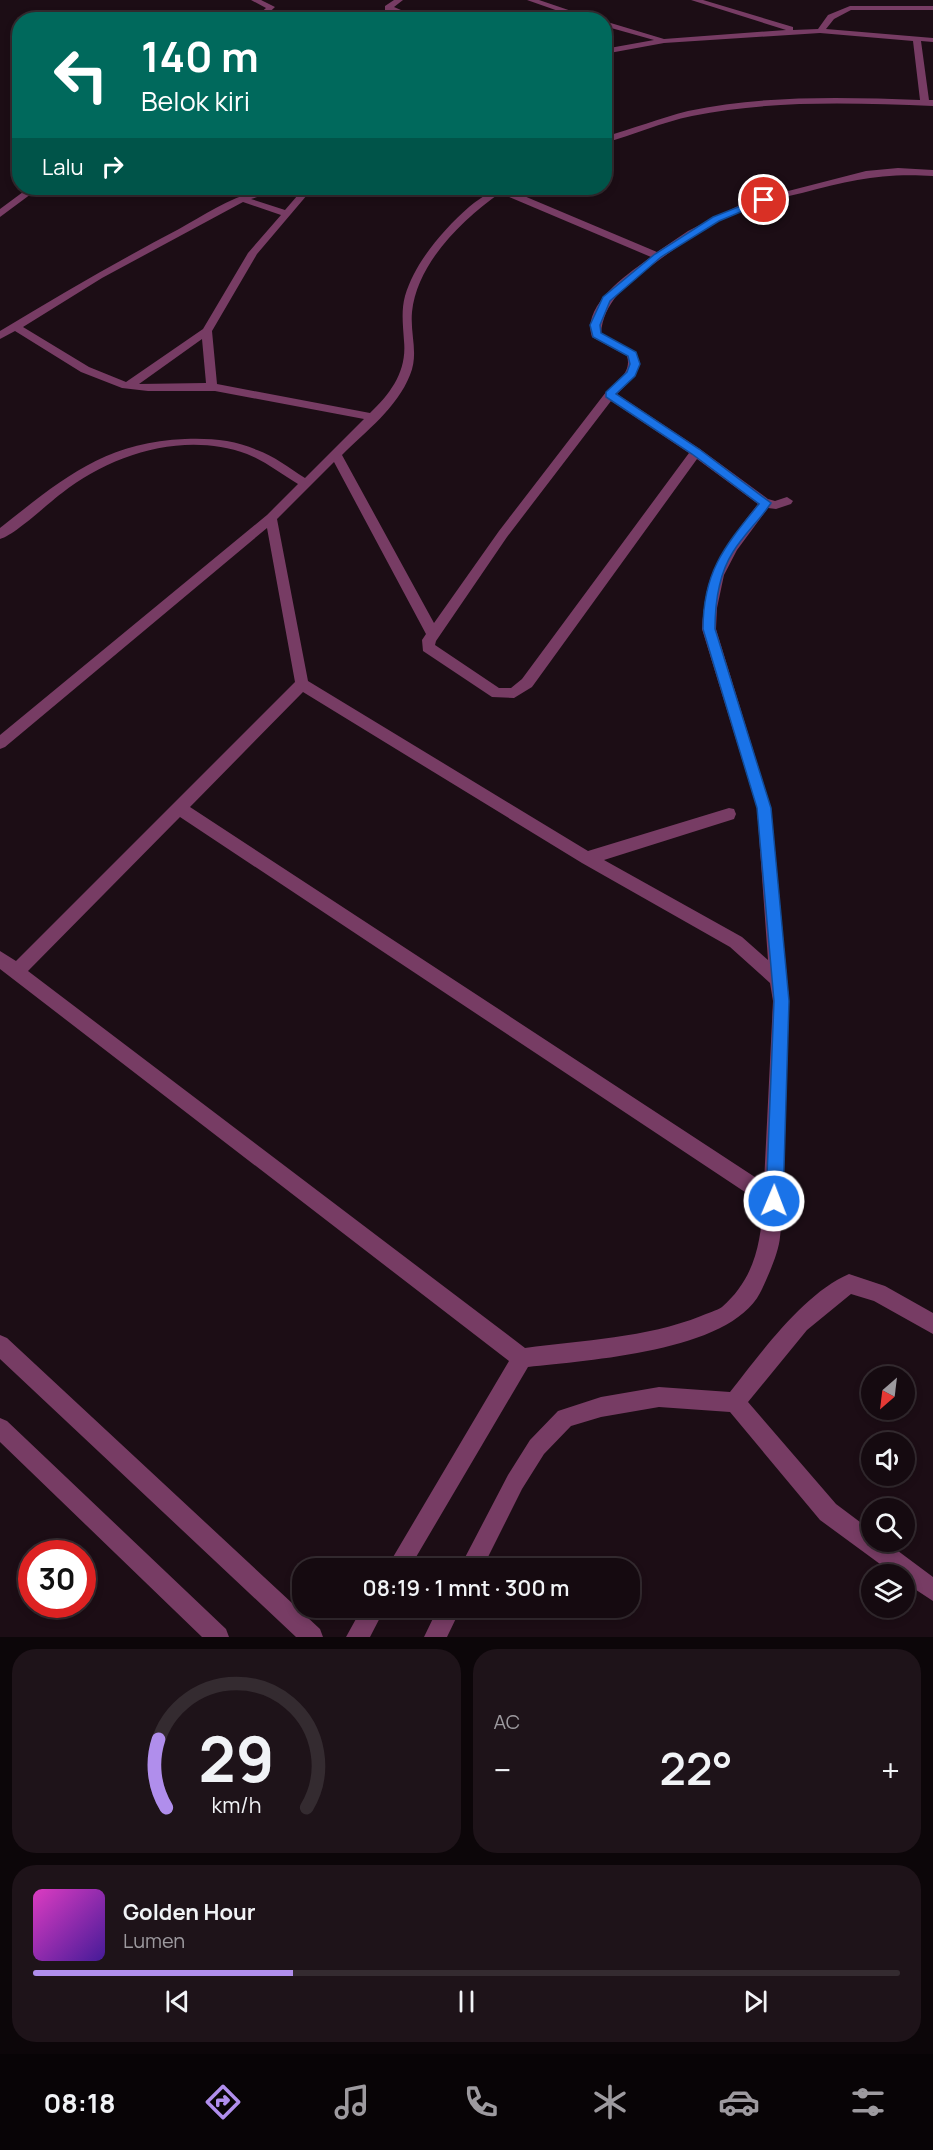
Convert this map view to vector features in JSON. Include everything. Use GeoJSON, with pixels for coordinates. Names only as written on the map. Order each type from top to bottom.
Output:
{"type":"FeatureCollection","features":[{"type":"Feature","properties":{"kind":"street"},"geometry":{"type":"LineString","coordinates":[[255,0],[271,8],[266,12]]}},
{"type":"Feature","properties":{"kind":"street"},"geometry":{"type":"LineString","coordinates":[[399,0],[388,8],[399,12]]}},
{"type":"Feature","properties":{"kind":"street"},"geometry":{"type":"LineString","coordinates":[[531,0],[569,12]]}},
{"type":"Feature","properties":{"kind":"street"},"geometry":{"type":"LineString","coordinates":[[696,0],[799,32]]}},
{"type":"Feature","properties":{"kind":"street"},"geometry":{"type":"LineString","coordinates":[[820,31],[831,16],[850,8],[933,8]]}},
{"type":"Feature","properties":{"kind":"street"},"geometry":{"type":"LineString","coordinates":[[612,25],[664,41]]}},
{"type":"Feature","properties":{"kind":"street"},"geometry":{"type":"LineString","coordinates":[[612,51],[664,41],[820,31],[933,40]]}},
{"type":"Feature","properties":{"kind":"street"},"geometry":{"type":"LineString","coordinates":[[612,138],[688,114],[735,106],[794,102],[929,103],[918,38]]}},
{"type":"Feature","properties":{"kind":"street"},"geometry":{"type":"LineString","coordinates":[[696,452],[527,683],[514,693],[497,693],[428,647],[429,640],[503,534],[610,395],[631,374],[635,364],[632,354],[596,335],[595,325],[606,299],[658,255],[691,233],[749,204],[866,174],[898,171],[933,173]]}},
{"type":"Feature","properties":{"kind":"street"},"geometry":{"type":"LineString","coordinates":[[0,214],[25,195]]}},
{"type":"Feature","properties":{"kind":"street"},"geometry":{"type":"LineString","coordinates":[[0,336],[98,276],[242,199],[254,195]]}},
{"type":"Feature","properties":{"kind":"street"},"geometry":{"type":"LineString","coordinates":[[128,386],[207,331],[253,253],[302,195]]}},
{"type":"Feature","properties":{"kind":"street"},"geometry":{"type":"LineString","coordinates":[[0,742],[271,518],[394,396],[404,376],[410,354],[406,313],[410,292],[418,274],[433,251],[468,215],[492,195]]}},
{"type":"Feature","properties":{"kind":"street"},"geometry":{"type":"LineString","coordinates":[[517,195],[658,255]]}},
{"type":"Feature","properties":{"kind":"street"},"geometry":{"type":"LineString","coordinates":[[242,199],[285,213]]}},
{"type":"Feature","properties":{"kind":"street"},"geometry":{"type":"LineString","coordinates":[[14,326],[92,372],[110,381],[128,386],[212,387],[309,403],[373,417]]}},
{"type":"Feature","properties":{"kind":"street"},"geometry":{"type":"LineString","coordinates":[[207,331],[212,387]]}},
{"type":"Feature","properties":{"kind":"street"},"geometry":{"type":"LineString","coordinates":[[610,395],[696,452],[765,503],[776,505],[787,501]]}},
{"type":"Feature","properties":{"kind":"street"},"geometry":{"type":"LineString","coordinates":[[0,535],[59,490],[102,462],[155,447],[200,443],[231,445],[253,451],[306,484]]}},
{"type":"Feature","properties":{"kind":"street"},"geometry":{"type":"LineString","coordinates":[[336,455],[433,634]]}},
{"type":"Feature","properties":{"kind":"street"},"geometry":{"type":"LineString","coordinates":[[0,959],[522,1358],[625,1346],[688,1331],[727,1315],[752,1288],[771,1239],[782,1001],[778,979],[764,808],[709,629],[709,603],[715,579],[728,550],[765,503]]}},
{"type":"Feature","properties":{"kind":"street"},"geometry":{"type":"LineString","coordinates":[[271,518],[302,684],[587,858],[736,942],[778,979]]}},
{"type":"Feature","properties":{"kind":"street"},"geometry":{"type":"LineString","coordinates":[[16,972],[302,684]]}},
{"type":"Feature","properties":{"kind":"street"},"geometry":{"type":"LineString","coordinates":[[179,808],[774,1201]]}},
{"type":"Feature","properties":{"kind":"street"},"geometry":{"type":"LineString","coordinates":[[587,858],[729,814]]}},
{"type":"Feature","properties":{"kind":"street"},"geometry":{"type":"LineString","coordinates":[[735,1402],[792,1330],[826,1299],[849,1284],[878,1293],[933,1324]]}},
{"type":"Feature","properties":{"kind":"street"},"geometry":{"type":"LineString","coordinates":[[0,1345],[312,1637]]}},
{"type":"Feature","properties":{"kind":"street"},"geometry":{"type":"LineString","coordinates":[[404,1558],[522,1358]]}},
{"type":"Feature","properties":{"kind":"street"},"geometry":{"type":"LineString","coordinates":[[476,1558],[515,1482],[537,1447],[565,1418],[601,1407],[659,1397],[735,1402],[828,1512],[933,1590]]}},
{"type":"Feature","properties":{"kind":"street"},"geometry":{"type":"LineString","coordinates":[[0,1428],[218,1637]]}},
{"type":"Feature","properties":{"kind":"street"},"geometry":{"type":"LineString","coordinates":[[357,1637],[368,1618]]}},
{"type":"Feature","properties":{"kind":"street"},"geometry":{"type":"LineString","coordinates":[[435,1637],[445,1618]]}},
{"type":"Feature","properties":{"kind":"route"},"geometry":{"type":"LineString","coordinates":[[764,200],[749,204],[716,219],[658,255],[606,299],[595,325],[596,335],[632,354],[635,364],[631,374],[610,395],[696,452],[765,503],[728,550],[715,579],[709,603],[709,629],[764,808],[778,979],[782,1001],[774,1201]]}}]}
